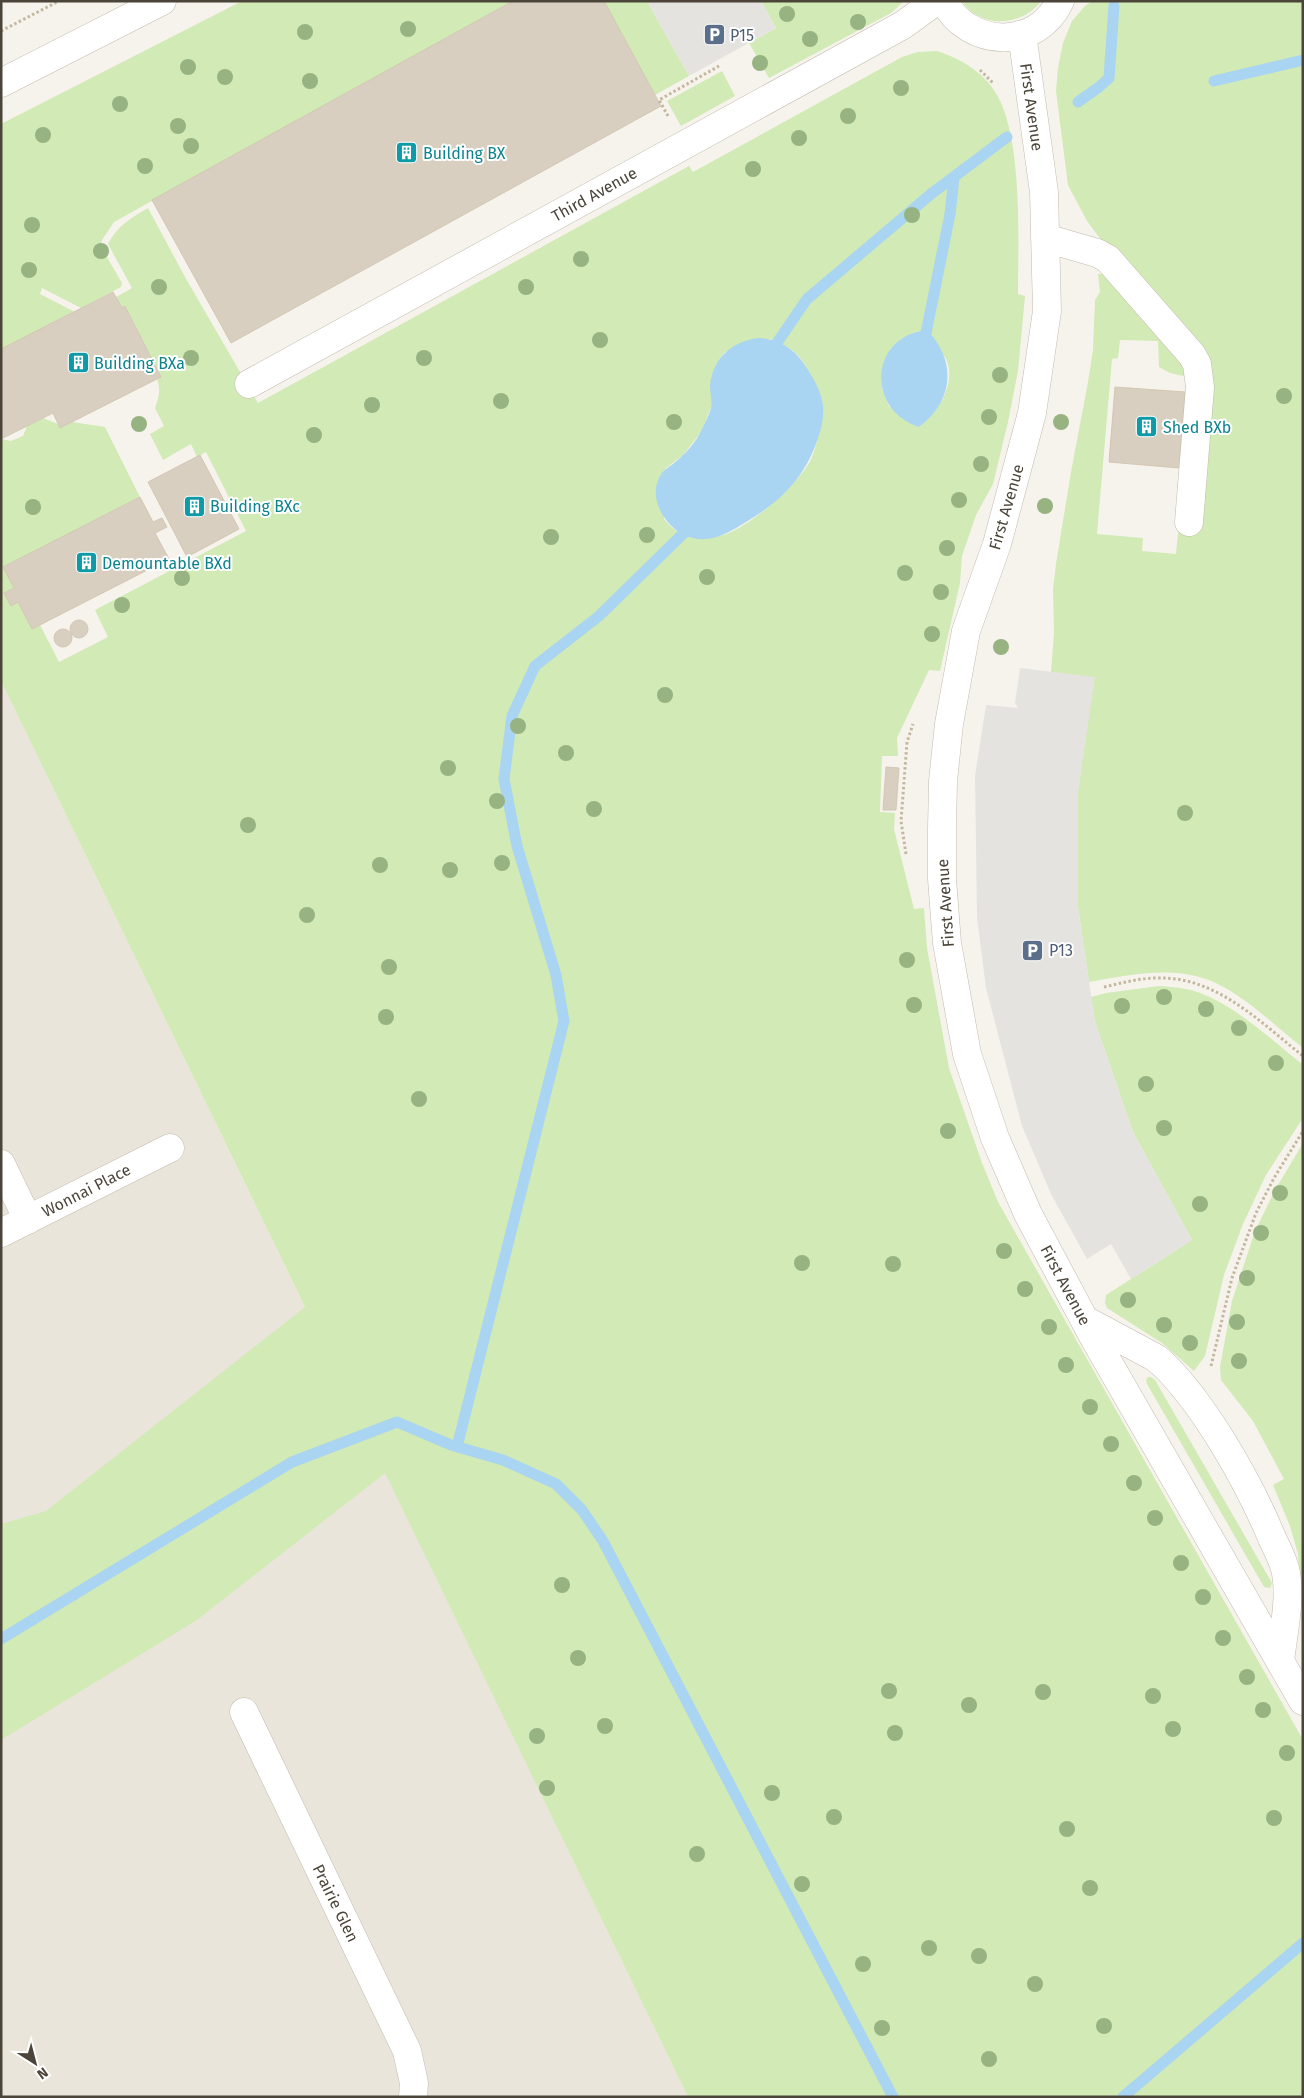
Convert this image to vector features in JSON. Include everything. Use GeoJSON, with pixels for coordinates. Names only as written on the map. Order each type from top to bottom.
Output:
{"type":"FeatureCollection","features":[{"type":"Feature","properties":{"kind":"street"},"geometry":{"type":"LineString","coordinates":[[1,83],[162,1]]}},
{"type":"Feature","properties":{"kind":"street","name":"Third Avenue"},"geometry":{"type":"LineString","coordinates":[[250,384],[903,25],[936,1]]}},
{"type":"Feature","properties":{"kind":"street"},"geometry":{"type":"LineString","coordinates":[[944,1],[957,20],[968,29],[993,38],[1007,38],[1036,28],[1049,18],[1060,1]]}},
{"type":"Feature","properties":{"kind":"street","name":"First Avenue"},"geometry":{"type":"LineString","coordinates":[[1022,34],[1044,192],[1047,311],[1032,414],[997,544],[966,632],[949,724],[943,781],[942,879],[947,942],[967,1054],[995,1138],[1028,1214],[1085,1320],[1303,1701]]}},
{"type":"Feature","properties":{"kind":"street"},"geometry":{"type":"LineString","coordinates":[[1045,238],[1097,253],[1108,259],[1192,355],[1197,364],[1200,387],[1189,522]]}},
{"type":"Feature","properties":{"kind":"street","name":"Wonnai Place"},"geometry":{"type":"LineString","coordinates":[[1,1233],[170,1148]]}},
{"type":"Feature","properties":{"kind":"street"},"geometry":{"type":"LineString","coordinates":[[1,1164],[28,1220]]}},
{"type":"Feature","properties":{"kind":"street"},"geometry":{"type":"LineString","coordinates":[[1085,1320],[1156,1358],[1163,1364],[1207,1418],[1235,1466],[1262,1514],[1286,1571],[1288,1588],[1280,1661]]}},
{"type":"Feature","properties":{"kind":"street","name":"Prairie Glen"},"geometry":{"type":"LineString","coordinates":[[244,1712],[407,2051],[414,2083],[413,2097]]}},
{"type":"Feature","properties":{"kind":"path"},"geometry":{"type":"LineString","coordinates":[[1,31],[59,1]]}},
{"type":"Feature","properties":{"kind":"path"},"geometry":{"type":"LineString","coordinates":[[672,124],[659,100],[719,66]]}},
{"type":"Feature","properties":{"kind":"path"},"geometry":{"type":"LineString","coordinates":[[975,66],[995,86]]}},
{"type":"Feature","properties":{"kind":"path"},"geometry":{"type":"LineString","coordinates":[[1104,987],[1133,980],[1158,978],[1185,980],[1210,988],[1236,1003],[1303,1056]]}},
{"type":"Feature","properties":{"kind":"path"},"geometry":{"type":"LineString","coordinates":[[1213,1374],[1211,1367],[1232,1278],[1256,1213],[1274,1178],[1303,1131]]}},
{"type":"Feature","properties":{"kind":"shaded area","name":"P15"},"geometry":{"type":"Polygon","coordinates":[[[647,1],[761,1],[776,28],[689,76],[647,1]]]}},
{"type":"Feature","properties":{"kind":"shaded area","name":"P13"},"geometry":{"type":"Polygon","coordinates":[[[1020,668],[1095,677],[1078,791],[1078,907],[1095,1022],[1133,1132],[1192,1240],[1131,1279],[1111,1244],[1087,1259],[1051,1194],[1022,1126],[986,988],[977,918],[975,776],[986,705],[1018,708],[1015,703],[1020,668]]]}},
{"type":"Feature","properties":{"kind":"shaded area"},"geometry":{"type":"Polygon","coordinates":[[[1,681],[418,1540],[688,2097],[1,2097],[1,681]]]}},
{"type":"Feature","properties":{"kind":"green space"},"geometry":{"type":"Polygon","coordinates":[[[242,1],[513,1],[114,222],[102,240],[101,247],[122,283],[121,287],[81,308],[42,288],[40,294],[75,312],[1,349],[1,124],[242,1]]]}},
{"type":"Feature","properties":{"kind":"green space"},"geometry":{"type":"Polygon","coordinates":[[[604,1],[647,1],[689,76],[655,95],[604,1]]]}},
{"type":"Feature","properties":{"kind":"green space"},"geometry":{"type":"Polygon","coordinates":[[[761,1],[904,1],[891,13],[769,78],[749,43],[776,28],[761,1]]]}},
{"type":"Feature","properties":{"kind":"green space"},"geometry":{"type":"Polygon","coordinates":[[[962,1],[1041,1],[1033,10],[1023,16],[1001,21],[979,16],[962,1]]]}},
{"type":"Feature","properties":{"kind":"green space"},"geometry":{"type":"Polygon","coordinates":[[[1093,1],[1303,1],[1303,1048],[1244,1000],[1219,984],[1206,979],[1192,975],[1162,972],[1089,982],[1078,907],[1078,791],[1094,678],[1051,672],[1054,633],[1053,589],[1071,472],[1093,350],[1095,300],[1100,292],[1098,274],[1105,274],[1180,359],[1188,377],[1170,373],[1159,367],[1158,341],[1120,340],[1118,358],[1112,359],[1097,534],[1143,538],[1142,551],[1176,554],[1179,523],[1213,390],[1087,221],[1068,185],[1056,91],[1058,68],[1063,43],[1072,21],[1085,6],[1093,1]]]}},
{"type":"Feature","properties":{"kind":"green space"},"geometry":{"type":"Polygon","coordinates":[[[937,51],[963,62],[979,73],[997,95],[1005,114],[1015,164],[1018,220],[1018,294],[1025,296],[1018,371],[993,484],[976,515],[962,556],[960,583],[940,671],[929,670],[897,738],[898,756],[882,756],[880,812],[895,813],[894,829],[914,909],[924,908],[927,948],[949,1068],[982,1163],[998,1202],[1303,1740],[1303,2097],[688,2097],[385,1473],[197,1620],[1,1740],[1,1524],[46,1511],[305,1307],[1,681],[1,439],[11,441],[23,436],[27,426],[43,418],[58,424],[60,428],[72,422],[105,427],[140,497],[3,567],[14,588],[4,593],[11,605],[18,602],[32,629],[40,625],[59,662],[108,637],[95,610],[246,531],[206,452],[197,457],[191,444],[163,460],[150,434],[164,426],[155,408],[159,393],[157,379],[161,376],[126,307],[122,308],[116,297],[132,288],[108,244],[120,227],[130,219],[148,208],[185,277],[258,403],[689,166],[693,172],[902,57],[918,52],[937,51]],[[918,331],[901,339],[882,389],[889,406],[919,427],[933,414],[944,397],[949,378],[949,368],[944,356],[918,331]],[[770,339],[725,352],[711,377],[711,407],[702,431],[683,455],[665,469],[664,519],[681,533],[717,536],[730,533],[743,526],[785,492],[797,479],[812,457],[817,440],[818,426],[812,384],[806,366],[796,353],[770,339]]]}},
{"type":"Feature","properties":{"kind":"green space"},"geometry":{"type":"Polygon","coordinates":[[[722,71],[735,96],[681,126],[667,101],[722,71]]]}},
{"type":"Feature","properties":{"kind":"green space"},"geometry":{"type":"Polygon","coordinates":[[[1159,986],[1186,989],[1216,1000],[1248,1020],[1303,1065],[1303,1118],[1266,1175],[1243,1224],[1224,1275],[1205,1356],[1194,1371],[1162,1343],[1107,1308],[1105,1303],[1106,1295],[1192,1240],[1133,1132],[1095,1022],[1091,997],[1106,993],[1159,986]]]}},
{"type":"Feature","properties":{"kind":"green space"},"geometry":{"type":"Polygon","coordinates":[[[1303,1143],[1303,1618],[1298,1554],[1290,1526],[1273,1485],[1284,1479],[1253,1421],[1221,1380],[1220,1367],[1232,1301],[1255,1231],[1275,1190],[1303,1143]]]}},
{"type":"Feature","properties":{"kind":"green space"},"geometry":{"type":"Polygon","coordinates":[[[1148,1377],[1155,1380],[1272,1583],[1270,1588],[1264,1587],[1147,1384],[1146,1380],[1148,1377]]]}},
{"type":"Feature","properties":{"kind":"water"},"geometry":{"type":"Polygon","coordinates":[[[927,330],[937,342],[943,355],[947,367],[947,380],[945,393],[939,405],[931,417],[919,427],[902,418],[889,405],[883,390],[881,374],[885,359],[894,345],[908,335],[927,330]]]}},
{"type":"Feature","properties":{"kind":"water"},"geometry":{"type":"Polygon","coordinates":[[[760,338],[776,341],[794,352],[804,363],[813,378],[821,396],[823,418],[813,452],[799,477],[781,497],[759,514],[721,536],[714,538],[700,539],[684,535],[667,522],[661,513],[657,503],[657,482],[663,472],[686,452],[700,434],[711,408],[710,385],[715,366],[720,358],[742,342],[760,338]]]}},
{"type":"Feature","properties":{"kind":"building","name":"Building BX"},"geometry":{"type":"Polygon","coordinates":[[[513,1],[604,1],[661,106],[231,343],[152,200],[513,1]]]}},
{"type":"Feature","properties":{"kind":"building","name":"Building BXa"},"geometry":{"type":"Polygon","coordinates":[[[113,292],[122,308],[125,306],[161,377],[60,428],[53,413],[1,439],[1,349],[113,292]]]}},
{"type":"Feature","properties":{"kind":"building","name":"Shed BXb"},"geometry":{"type":"Polygon","coordinates":[[[1115,387],[1185,392],[1179,468],[1109,462],[1115,387]]]}},
{"type":"Feature","properties":{"kind":"building","name":"Building BXc"},"geometry":{"type":"Polygon","coordinates":[[[200,455],[239,529],[187,557],[148,482],[200,455]]]}},
{"type":"Feature","properties":{"kind":"building","name":"Demountable BXd"},"geometry":{"type":"Polygon","coordinates":[[[140,497],[153,522],[162,518],[167,527],[155,533],[169,559],[32,629],[18,602],[11,606],[4,593],[14,588],[3,567],[140,497]]]}},
{"type":"Feature","properties":{"kind":"building"},"geometry":{"type":"Polygon","coordinates":[[[79,620],[85,623],[88,629],[85,635],[79,638],[73,635],[70,629],[73,623],[79,620]]]}},
{"type":"Feature","properties":{"kind":"building"},"geometry":{"type":"Polygon","coordinates":[[[63,629],[69,632],[72,638],[69,644],[63,647],[57,644],[54,638],[57,632],[63,629]]]}},
{"type":"Feature","properties":{"kind":"building"},"geometry":{"type":"Polygon","coordinates":[[[886,767],[899,768],[896,810],[883,810],[886,767]]]}},
{"type":"Feature","properties":{"kind":"waterway"},"geometry":{"type":"LineString","coordinates":[[1078,102],[1109,78],[1114,6]]}},
{"type":"Feature","properties":{"kind":"waterway"},"geometry":{"type":"LineString","coordinates":[[1214,81],[1303,60]]}},
{"type":"Feature","properties":{"kind":"waterway"},"geometry":{"type":"LineString","coordinates":[[770,353],[807,299],[931,194],[1007,137]]}},
{"type":"Feature","properties":{"kind":"waterway"},"geometry":{"type":"LineString","coordinates":[[924,343],[950,214],[954,178]]}},
{"type":"Feature","properties":{"kind":"waterway"},"geometry":{"type":"LineString","coordinates":[[457,1447],[564,1021],[556,975],[517,846],[504,779],[512,716],[535,666],[599,616],[692,525]]}},
{"type":"Feature","properties":{"kind":"waterway"},"geometry":{"type":"LineString","coordinates":[[1,1639],[292,1462],[397,1422],[451,1445],[503,1460],[556,1484],[582,1510],[603,1541],[893,2097]]}},
{"type":"Feature","properties":{"kind":"waterway"},"geometry":{"type":"LineString","coordinates":[[1123,2097],[1303,1943]]}},
{"type":"Feature","properties":{"kind":"place","name":"P15"},"geometry":{"type":"Point","coordinates":[714,35]}},
{"type":"Feature","properties":{"kind":"place","name":"Building BX"},"geometry":{"type":"Point","coordinates":[407,153]}},
{"type":"Feature","properties":{"kind":"place","name":"Building BXa"},"geometry":{"type":"Point","coordinates":[78,363]}},
{"type":"Feature","properties":{"kind":"place","name":"Shed BXb"},"geometry":{"type":"Point","coordinates":[1147,427]}},
{"type":"Feature","properties":{"kind":"place","name":"Building BXc"},"geometry":{"type":"Point","coordinates":[194,506]}},
{"type":"Feature","properties":{"kind":"place","name":"Demountable BXd"},"geometry":{"type":"Point","coordinates":[86,563]}},
{"type":"Feature","properties":{"kind":"place","name":"P13"},"geometry":{"type":"Point","coordinates":[1033,950]}}]}
